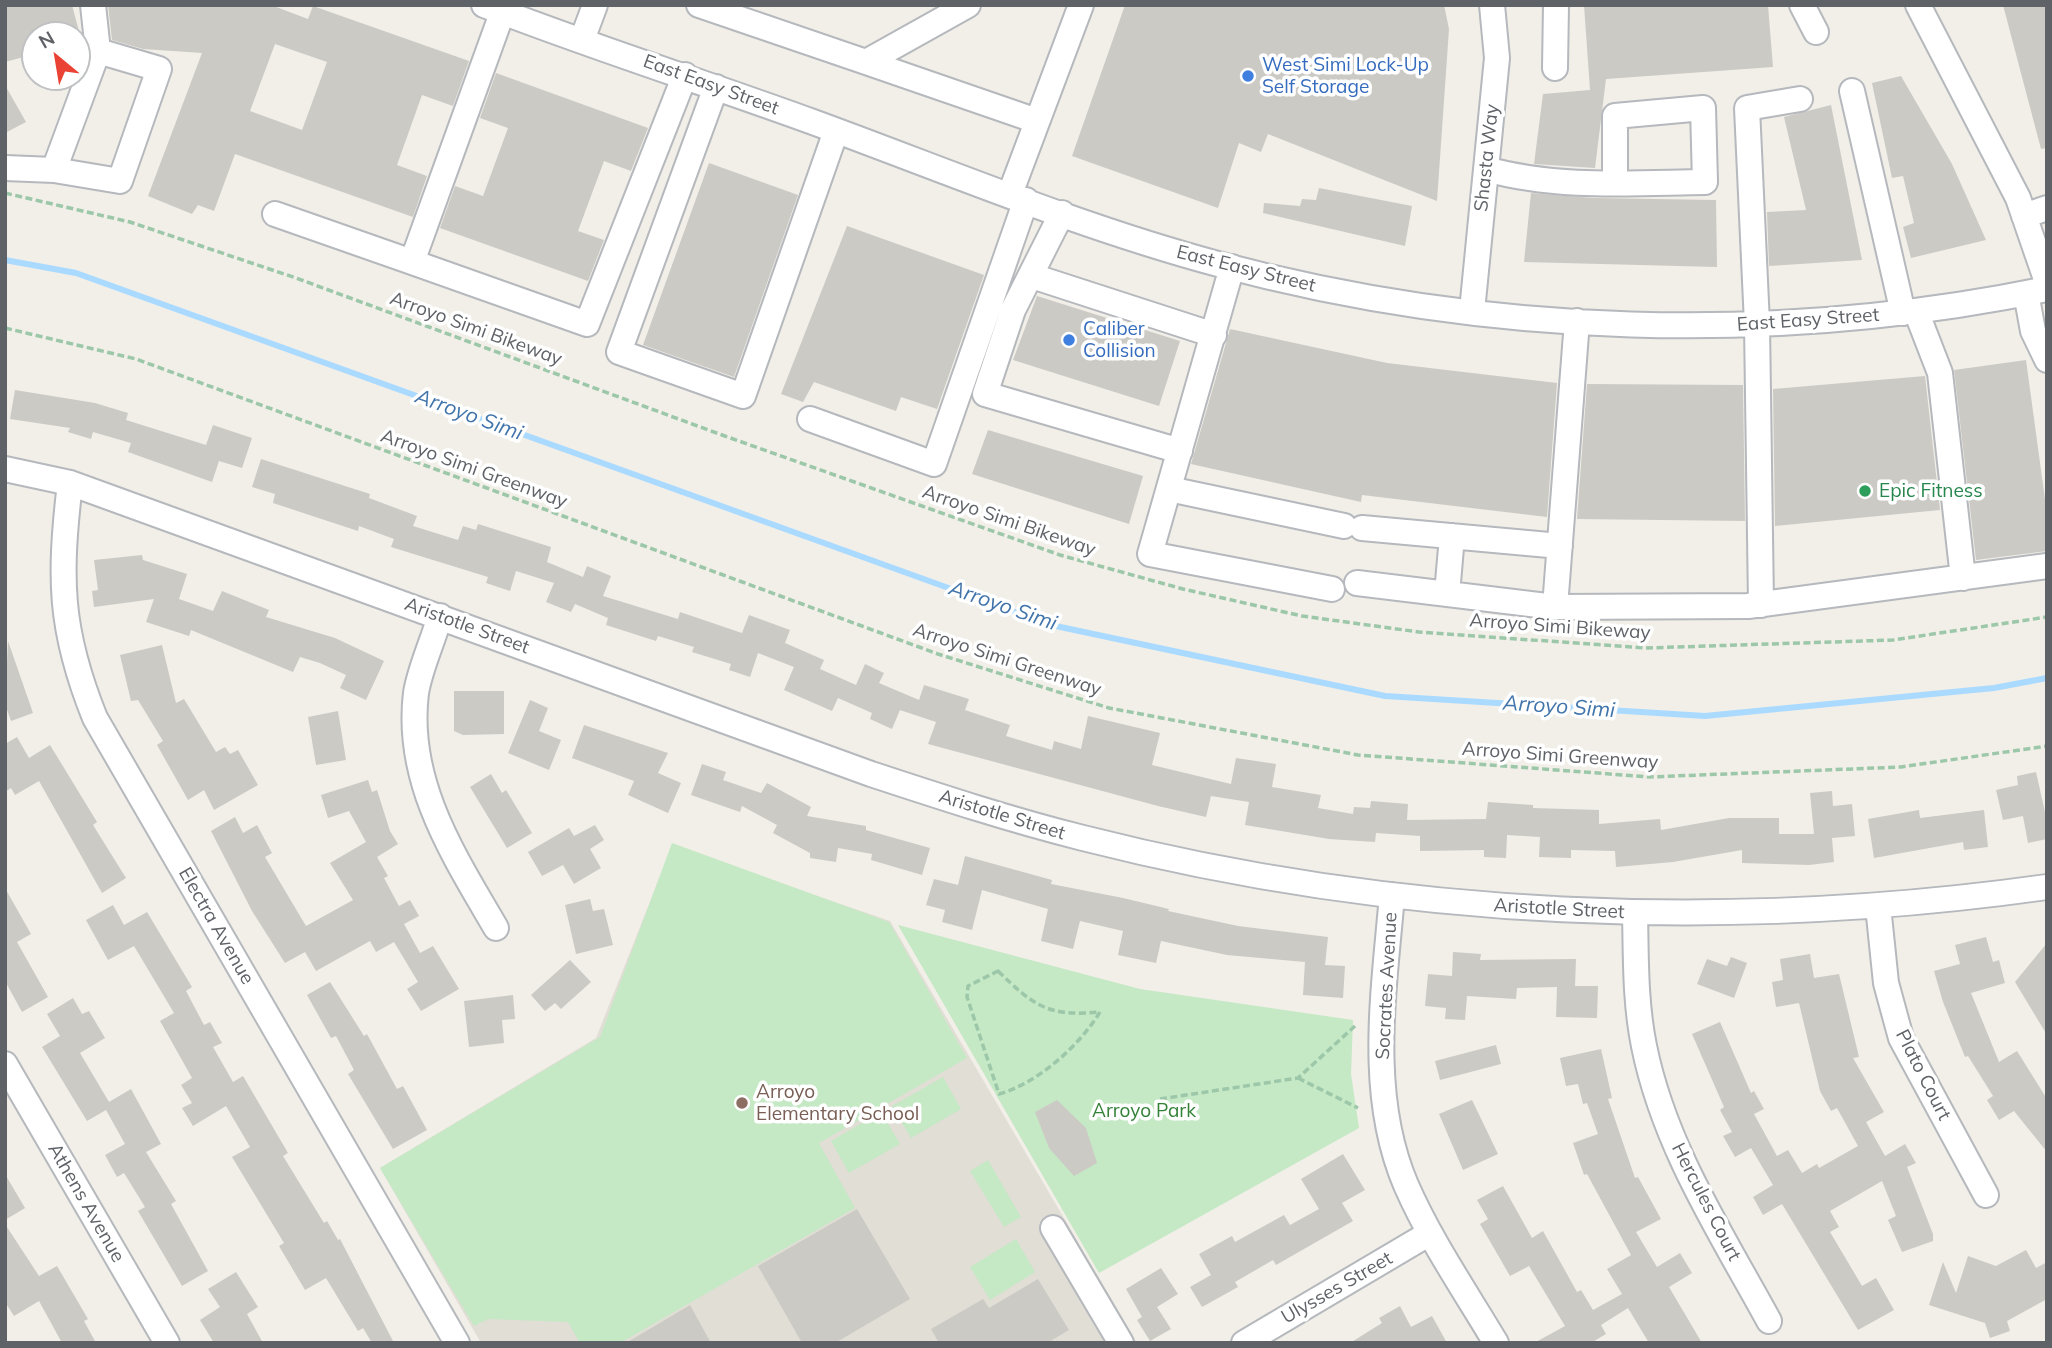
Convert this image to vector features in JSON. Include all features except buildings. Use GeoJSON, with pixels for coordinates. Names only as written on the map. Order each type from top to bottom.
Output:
{"type":"FeatureCollection","features":[{"type":"Feature","properties":{"kind":"street"},"geometry":{"type":"LineString","coordinates":[[54,170],[98,51],[93,5]]}},
{"type":"Feature","properties":{"kind":"street"},"geometry":{"type":"LineString","coordinates":[[582,40],[595,5]]}},
{"type":"Feature","properties":{"kind":"street"},"geometry":{"type":"LineString","coordinates":[[699,5],[1037,121]]}},
{"type":"Feature","properties":{"kind":"street"},"geometry":{"type":"LineString","coordinates":[[866,62],[968,5]]}},
{"type":"Feature","properties":{"kind":"street"},"geometry":{"type":"LineString","coordinates":[[810,419],[934,464],[1018,197],[1037,121],[1081,5]]}},
{"type":"Feature","properties":{"kind":"street","name":"Shasta Way"},"geometry":{"type":"LineString","coordinates":[[1472,312],[1497,58],[1492,5]]}},
{"type":"Feature","properties":{"kind":"street"},"geometry":{"type":"LineString","coordinates":[[1555,68],[1556,5]]}},
{"type":"Feature","properties":{"kind":"street"},"geometry":{"type":"LineString","coordinates":[[1802,5],[1816,32]]}},
{"type":"Feature","properties":{"kind":"street"},"geometry":{"type":"LineString","coordinates":[[1918,5],[2018,198],[2035,212],[2040,288],[2033,331],[2047,360]]}},
{"type":"Feature","properties":{"kind":"street"},"geometry":{"type":"LineString","coordinates":[[412,262],[497,8]]}},
{"type":"Feature","properties":{"kind":"street","name":"East Easy Street"},"geometry":{"type":"LineString","coordinates":[[497,8],[1135,240],[1231,267],[1398,302],[1472,312],[1610,324],[1757,324],[1910,312],[2040,288]]}},
{"type":"Feature","properties":{"kind":"street"},"geometry":{"type":"LineString","coordinates":[[5,168],[54,170],[120,181],[159,69],[98,51]]}},
{"type":"Feature","properties":{"kind":"street"},"geometry":{"type":"LineString","coordinates":[[275,214],[587,324],[685,75]]}},
{"type":"Feature","properties":{"kind":"street"},"geometry":{"type":"LineString","coordinates":[[716,87],[619,352],[743,396],[836,131]]}},
{"type":"Feature","properties":{"kind":"street"},"geometry":{"type":"LineString","coordinates":[[1852,91],[1910,312],[1940,373],[1963,578]]}},
{"type":"Feature","properties":{"kind":"street"},"geometry":{"type":"LineString","coordinates":[[1761,604],[1757,324],[1747,108],[1800,99]]}},
{"type":"Feature","properties":{"kind":"street"},"geometry":{"type":"LineString","coordinates":[[1486,169],[1526,180],[1615,183],[1705,182],[1703,108],[1615,116],[1615,183]]}},
{"type":"Feature","properties":{"kind":"street"},"geometry":{"type":"LineString","coordinates":[[1062,214],[1013,310],[985,394],[1180,451]]}},
{"type":"Feature","properties":{"kind":"street"},"geometry":{"type":"LineString","coordinates":[[1231,267],[1150,554],[1332,589]]}},
{"type":"Feature","properties":{"kind":"street"},"geometry":{"type":"LineString","coordinates":[[1032,276],[1213,335]]}},
{"type":"Feature","properties":{"kind":"street"},"geometry":{"type":"LineString","coordinates":[[1555,607],[1577,321]]}},
{"type":"Feature","properties":{"kind":"street","name":"Aristotle Street"},"geometry":{"type":"LineString","coordinates":[[5,469],[71,483],[871,774],[993,814],[1083,839],[1198,864],[1392,895],[1517,908],[1635,913],[1766,913],[1878,906],[2047,887]]}},
{"type":"Feature","properties":{"kind":"street","name":"Electra Avenue"},"geometry":{"type":"LineString","coordinates":[[71,483],[62,554],[64,614],[77,673],[95,718],[457,1343]]}},
{"type":"Feature","properties":{"kind":"street"},"geometry":{"type":"LineString","coordinates":[[1169,489],[1353,527],[1560,546]]}},
{"type":"Feature","properties":{"kind":"street"},"geometry":{"type":"LineString","coordinates":[[1447,594],[1452,536]]}},
{"type":"Feature","properties":{"kind":"street"},"geometry":{"type":"LineString","coordinates":[[1357,583],[1555,607],[1761,604],[2047,566]]}},
{"type":"Feature","properties":{"kind":"street"},"geometry":{"type":"LineString","coordinates":[[440,616],[416,692],[416,740],[422,775],[444,838],[496,929]]}},
{"type":"Feature","properties":{"kind":"street","name":"Socrates Avenue"},"geometry":{"type":"LineString","coordinates":[[1392,895],[1381,1031],[1385,1110],[1405,1183],[1430,1233],[1496,1343]]}},
{"type":"Feature","properties":{"kind":"street","name":"Plato Court"},"geometry":{"type":"LineString","coordinates":[[1878,906],[1886,984],[1900,1038],[1986,1195]]}},
{"type":"Feature","properties":{"kind":"street","name":"Hercules Court"},"geometry":{"type":"LineString","coordinates":[[1635,913],[1636,984],[1644,1046],[1660,1101],[1682,1161],[1769,1321]]}},
{"type":"Feature","properties":{"kind":"street","name":"Athens Avenue"},"geometry":{"type":"LineString","coordinates":[[5,1064],[167,1343]]}},
{"type":"Feature","properties":{"kind":"street"},"geometry":{"type":"LineString","coordinates":[[1053,1228],[1121,1343]]}},
{"type":"Feature","properties":{"kind":"street","name":"Ulysses Street"},"geometry":{"type":"LineString","coordinates":[[1244,1343],[1430,1233]]}},
{"type":"Feature","properties":{"kind":"path","name":"Arroyo Simi Bikeway"},"geometry":{"type":"LineString","coordinates":[[5,193],[130,222],[296,278],[722,435],[1060,555],[1183,589],[1302,615],[1419,632],[1646,648],[1893,640],[2047,617]]}},
{"type":"Feature","properties":{"kind":"path","name":"Arroyo Simi Greenway"},"geometry":{"type":"LineString","coordinates":[[5,328],[136,359],[938,654],[1109,708],[1358,755],[1650,778],[1901,766],[2047,746]]}},
{"type":"Feature","properties":{"kind":"path"},"geometry":{"type":"LineString","coordinates":[[998,971],[1029,1001],[1054,1013],[1100,1012],[1091,1026],[1038,1075],[1016,1090],[999,1094],[967,997],[968,986],[998,971]]}},
{"type":"Feature","properties":{"kind":"path"},"geometry":{"type":"LineString","coordinates":[[1160,1099],[1298,1078],[1355,1026]]}},
{"type":"Feature","properties":{"kind":"path"},"geometry":{"type":"LineString","coordinates":[[1298,1078],[1358,1108]]}},
{"type":"Feature","properties":{"kind":"shaded area","name":"Arroyo Elementary School"},"geometry":{"type":"Polygon","coordinates":[[[672,846],[890,921],[1137,1343],[481,1343],[380,1168],[596,1038],[672,846]]]}},
{"type":"Feature","properties":{"kind":"green space","name":"Arroyo Elementary School"},"geometry":{"type":"Polygon","coordinates":[[[672,843],[889,922],[967,1058],[819,1143],[855,1208],[620,1343],[580,1343],[568,1322],[488,1319],[474,1326],[380,1168],[600,1037],[672,843]]]}},
{"type":"Feature","properties":{"kind":"green space","name":"Arroyo Park"},"geometry":{"type":"Polygon","coordinates":[[[898,925],[1140,989],[1353,1020],[1351,1074],[1359,1128],[1099,1273],[898,925]]]}},
{"type":"Feature","properties":{"kind":"green space"},"geometry":{"type":"Polygon","coordinates":[[[943,1077],[961,1109],[911,1138],[892,1106],[943,1077]]]}},
{"type":"Feature","properties":{"kind":"green space"},"geometry":{"type":"Polygon","coordinates":[[[881,1112],[900,1144],[849,1173],[831,1141],[881,1112]]]}},
{"type":"Feature","properties":{"kind":"green space"},"geometry":{"type":"Polygon","coordinates":[[[988,1160],[1021,1217],[1004,1227],[970,1171],[988,1160]]]}},
{"type":"Feature","properties":{"kind":"green space"},"geometry":{"type":"Polygon","coordinates":[[[1016,1239],[1035,1272],[990,1300],[970,1267],[1016,1239]]]}},
{"type":"Feature","properties":{"kind":"waterway","name":"Arroyo Simi"},"geometry":{"type":"LineString","coordinates":[[5,260],[76,273],[1051,625],[1385,696],[1705,716],[1994,688],[2047,678]]}},
{"type":"Feature","properties":{"kind":"place","name":"West Simi Lock-Up Self Storage"},"geometry":{"type":"Point","coordinates":[1248,76]}},
{"type":"Feature","properties":{"kind":"place","name":"Caliber Collision"},"geometry":{"type":"Point","coordinates":[1069,340]}},
{"type":"Feature","properties":{"kind":"place","name":"Epic Fitness"},"geometry":{"type":"Point","coordinates":[1865,491]}},
{"type":"Feature","properties":{"kind":"place","name":"Arroyo Elementary School"},"geometry":{"type":"Point","coordinates":[742,1103]}}]}
